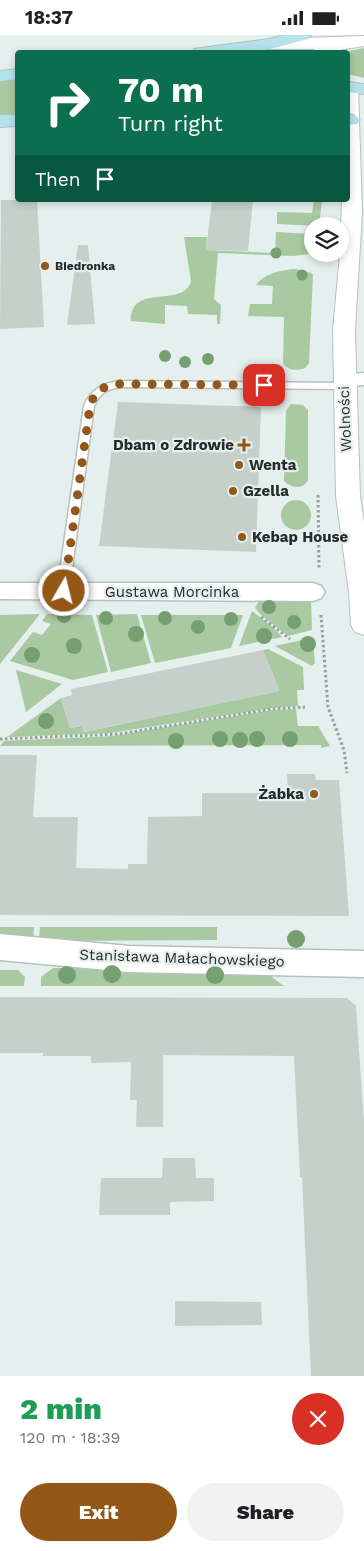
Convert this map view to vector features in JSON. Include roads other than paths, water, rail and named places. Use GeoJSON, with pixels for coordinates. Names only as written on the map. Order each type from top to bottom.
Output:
{"type":"FeatureCollection","features":[{"type":"Feature","properties":{"kind":"main road"},"geometry":{"type":"LineString","coordinates":[[223,50],[270,44],[302,35]]}},
{"type":"Feature","properties":{"kind":"main road"},"geometry":{"type":"LineString","coordinates":[[0,76],[15,74]]}},
{"type":"Feature","properties":{"kind":"main road"},"geometry":{"type":"LineString","coordinates":[[0,121],[15,120]]}},
{"type":"Feature","properties":{"kind":"street"},"geometry":{"type":"LineString","coordinates":[[270,44],[340,43],[362,39]]}},
{"type":"Feature","properties":{"kind":"street"},"geometry":{"type":"LineString","coordinates":[[326,50],[340,43]]}},
{"type":"Feature","properties":{"kind":"street","name":"Wolności"},"geometry":{"type":"LineString","coordinates":[[350,111],[353,87]]}},
{"type":"Feature","properties":{"kind":"street","name":"Wolności"},"geometry":{"type":"LineString","coordinates":[[350,150],[352,213],[344,330],[351,382],[348,496],[362,593],[364,625]]}},
{"type":"Feature","properties":{"kind":"street","name":"Wolności"},"geometry":{"type":"LineString","coordinates":[[352,213],[364,188]]}},
{"type":"Feature","properties":{"kind":"street","name":"Gustawa Morcinka"},"geometry":{"type":"LineString","coordinates":[[0,591],[313,592]]}},
{"type":"Feature","properties":{"kind":"street","name":"Stanisława Małachowskiego"},"geometry":{"type":"LineString","coordinates":[[0,947],[129,959],[364,964]]}},
{"type":"Feature","properties":{"kind":"lane"},"geometry":{"type":"LineString","coordinates":[[64,591],[90,406],[98,390],[121,384],[351,382]]}},
{"type":"Feature","properties":{"kind":"place","name":"Biedronka"},"geometry":{"type":"Point","coordinates":[45,266]}},
{"type":"Feature","properties":{"kind":"place","name":"Dbam o Zdrowie"},"geometry":{"type":"Point","coordinates":[244,445]}},
{"type":"Feature","properties":{"kind":"place","name":"Wenta"},"geometry":{"type":"Point","coordinates":[239,465]}},
{"type":"Feature","properties":{"kind":"place","name":"Gzella"},"geometry":{"type":"Point","coordinates":[233,491]}},
{"type":"Feature","properties":{"kind":"place","name":"Kebap House"},"geometry":{"type":"Point","coordinates":[242,537]}},
{"type":"Feature","properties":{"kind":"place","name":"Żabka"},"geometry":{"type":"Point","coordinates":[314,794]}}]}
